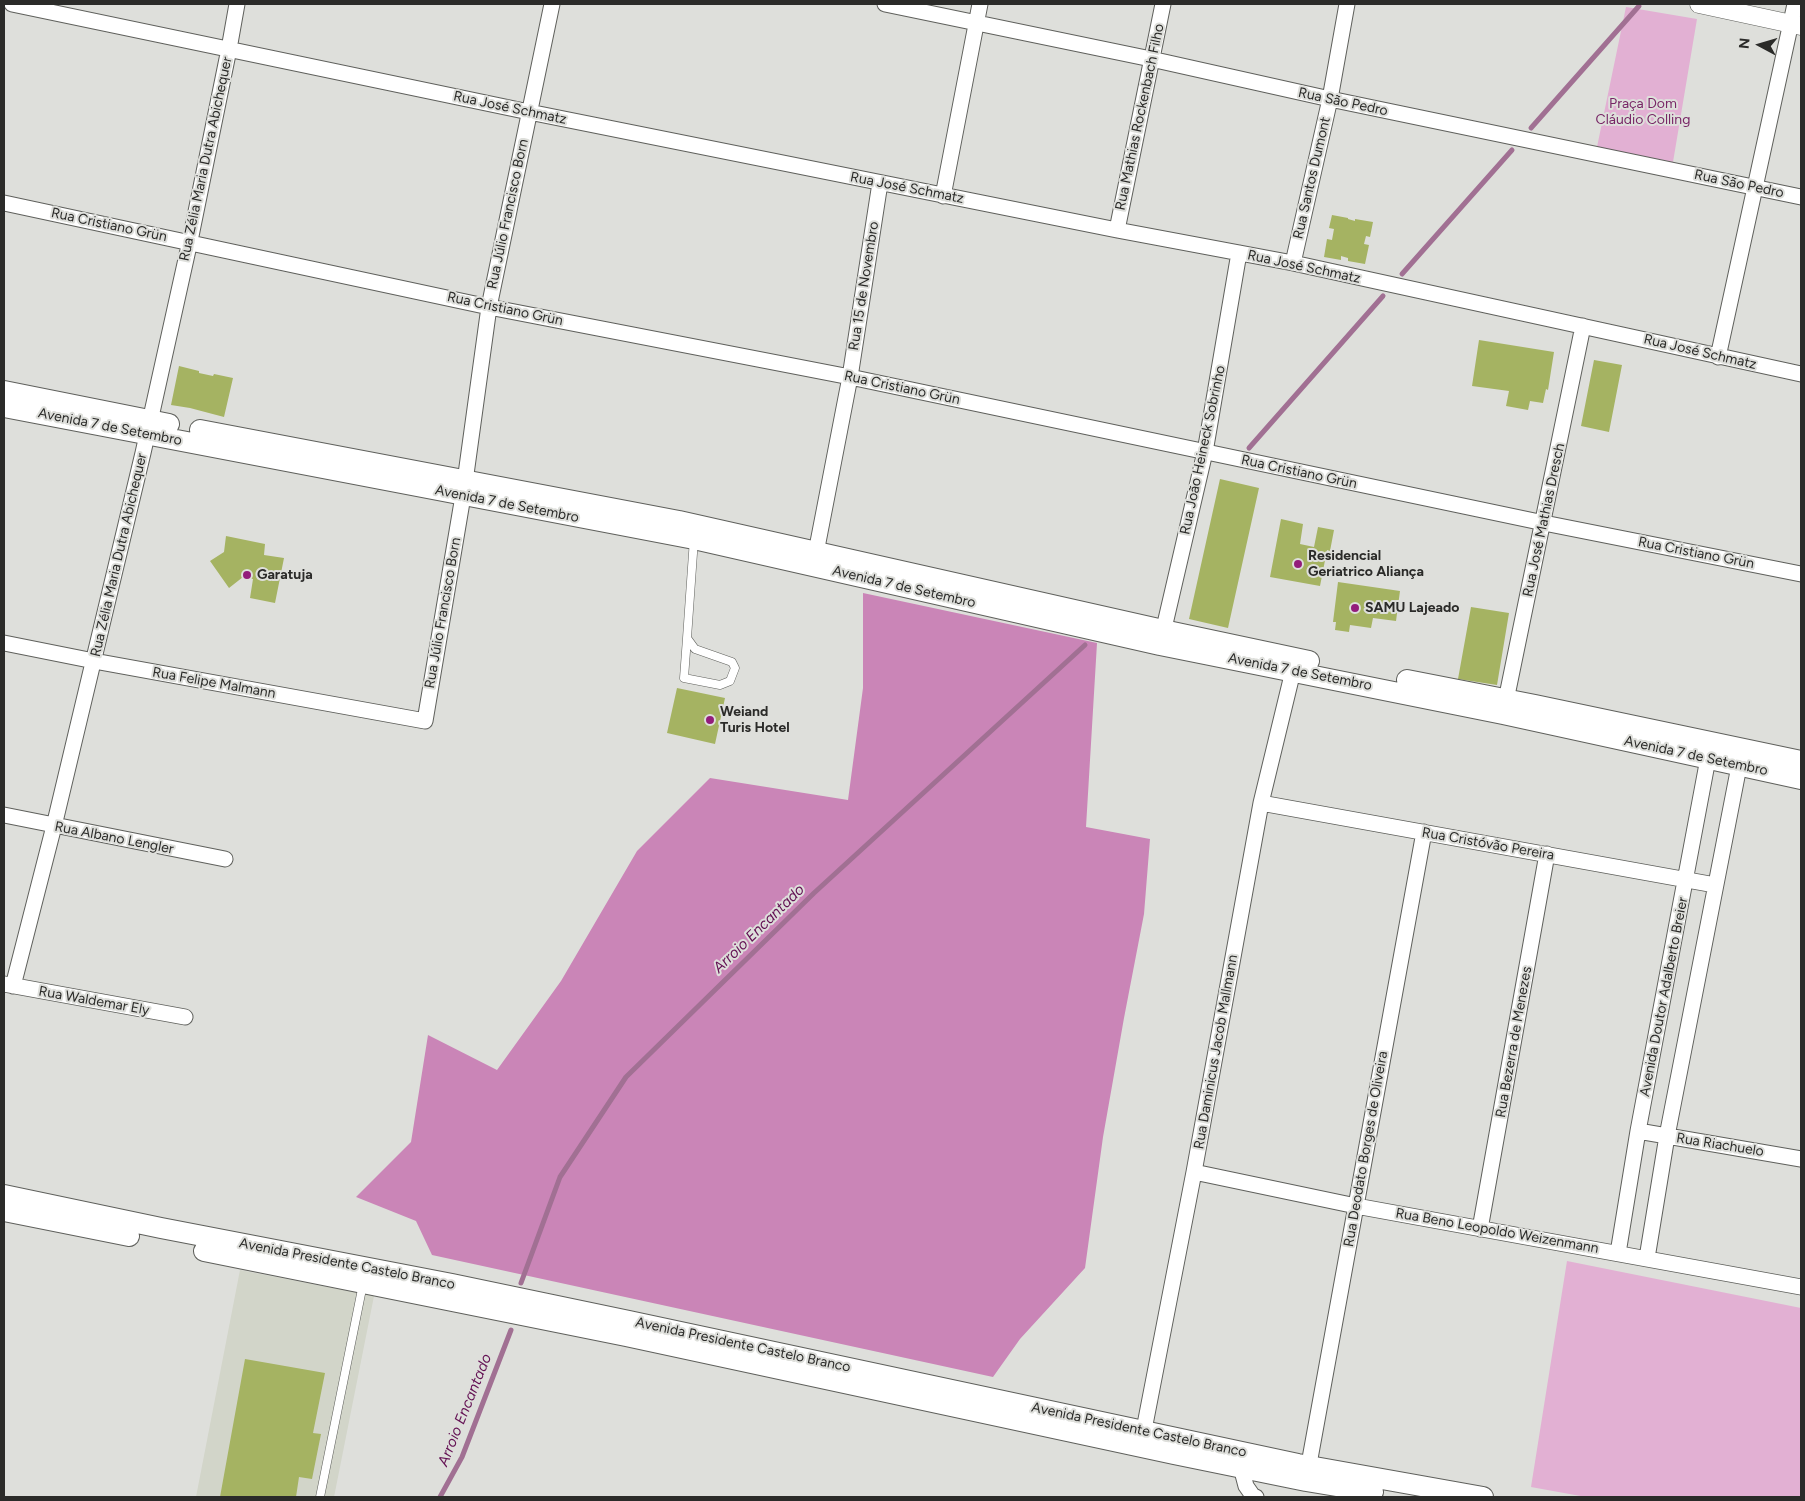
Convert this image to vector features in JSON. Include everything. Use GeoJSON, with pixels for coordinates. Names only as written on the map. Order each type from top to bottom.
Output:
{"type":"FeatureCollection","features":[{"type":"Feature","properties":{"kind":"main road","name":"Avenida 7 de Setembro"},"geometry":{"type":"LineString","coordinates":[[4,391],[149,428]]}},
{"type":"Feature","properties":{"kind":"main road","name":"Avenida 7 de Setembro"},"geometry":{"type":"LineString","coordinates":[[4,407],[149,428],[695,532],[1162,637],[1505,706],[1741,757],[1801,779]]}},
{"type":"Feature","properties":{"kind":"main road","name":"Avenida 7 de Setembro"},"geometry":{"type":"LineString","coordinates":[[1741,757],[1801,761]]}},
{"type":"Feature","properties":{"kind":"main road","name":"Avenida Presidente Castelo Branco"},"geometry":{"type":"LineString","coordinates":[[4,1195],[161,1228],[267,1256]]}},
{"type":"Feature","properties":{"kind":"main road","name":"Avenida Presidente Castelo Branco"},"geometry":{"type":"LineString","coordinates":[[4,1210],[629,1320],[1142,1439],[1307,1473],[1407,1497]]}},
{"type":"Feature","properties":{"kind":"main road","name":"Avenida Presidente Castelo Branco"},"geometry":{"type":"LineString","coordinates":[[1307,1473],[1482,1497]]}},
{"type":"Feature","properties":{"kind":"street","name":"Rua José Schmatz"},"geometry":{"type":"LineString","coordinates":[[12,4],[943,196],[1293,263],[1801,374]]}},
{"type":"Feature","properties":{"kind":"street","name":"Rua Zélia Maria Dutra Abichequer"},"geometry":{"type":"LineString","coordinates":[[8,985],[54,826],[149,428],[190,242],[237,4]]}},
{"type":"Feature","properties":{"kind":"street","name":"Rua Júlio Francisco Born"},"geometry":{"type":"LineString","coordinates":[[424,722],[464,488],[489,307],[552,4]]}},
{"type":"Feature","properties":{"kind":"street","name":"Rua São Pedro"},"geometry":{"type":"LineString","coordinates":[[884,4],[1151,59],[1330,100],[1801,197]]}},
{"type":"Feature","properties":{"kind":"street"},"geometry":{"type":"LineString","coordinates":[[943,196],[980,4]]}},
{"type":"Feature","properties":{"kind":"street","name":"Rua Mathias Rockenbach Filho"},"geometry":{"type":"LineString","coordinates":[[1117,230],[1163,4]]}},
{"type":"Feature","properties":{"kind":"street","name":"Rua Santos Dumont"},"geometry":{"type":"LineString","coordinates":[[1293,263],[1330,100],[1347,4]]}},
{"type":"Feature","properties":{"kind":"street"},"geometry":{"type":"LineString","coordinates":[[1699,4],[1796,25]]}},
{"type":"Feature","properties":{"kind":"street"},"geometry":{"type":"LineString","coordinates":[[1718,356],[1755,187],[1796,25],[1795,4]]}},
{"type":"Feature","properties":{"kind":"street","name":"Rua 15 de Novembro"},"geometry":{"type":"LineString","coordinates":[[815,559],[850,377],[880,183]]}},
{"type":"Feature","properties":{"kind":"street","name":"Rua Cristiano Grün"},"geometry":{"type":"LineString","coordinates":[[4,203],[489,307],[850,377],[1544,523],[1801,574]]}},
{"type":"Feature","properties":{"kind":"street","name":"Rua João Heineck Sobrinho"},"geometry":{"type":"LineString","coordinates":[[1162,637],[1205,452],[1240,253]]}},
{"type":"Feature","properties":{"kind":"street","name":"Rua José Mathias Dresch"},"geometry":{"type":"LineString","coordinates":[[1505,706],[1583,326]]}},
{"type":"Feature","properties":{"kind":"street","name":"Rua Felipe Malmann"},"geometry":{"type":"LineString","coordinates":[[4,643],[424,722]]}},
{"type":"Feature","properties":{"kind":"street","name":"Rua Daminicus Jacob Mallmann"},"geometry":{"type":"LineString","coordinates":[[1142,1439],[1194,1172],[1261,803],[1293,664]]}},
{"type":"Feature","properties":{"kind":"street","name":"Avenida Doutor Adalberto Breier"},"geometry":{"type":"LineString","coordinates":[[1618,1253],[1638,1131],[1709,750]]}},
{"type":"Feature","properties":{"kind":"street","name":"Avenida Doutor Adalberto Breier"},"geometry":{"type":"LineString","coordinates":[[1647,1258],[1667,1136],[1741,757]]}},
{"type":"Feature","properties":{"kind":"street","name":"Rua Cristóvão Pereira"},"geometry":{"type":"LineString","coordinates":[[1261,803],[1715,885]]}},
{"type":"Feature","properties":{"kind":"street","name":"Rua Albano Lengler"},"geometry":{"type":"LineString","coordinates":[[4,815],[225,859]]}},
{"type":"Feature","properties":{"kind":"street","name":"Rua Deodato Borges de Oliveira"},"geometry":{"type":"LineString","coordinates":[[1307,1473],[1424,832]]}},
{"type":"Feature","properties":{"kind":"street","name":"Rua Bezerra de Menezes"},"geometry":{"type":"LineString","coordinates":[[1480,1229],[1547,854]]}},
{"type":"Feature","properties":{"kind":"street","name":"Rua Waldemar Ely"},"geometry":{"type":"LineString","coordinates":[[8,985],[185,1018]]}},
{"type":"Feature","properties":{"kind":"street","name":"Rua Riachuelo"},"geometry":{"type":"LineString","coordinates":[[1638,1131],[1801,1159]]}},
{"type":"Feature","properties":{"kind":"street","name":"Rua Beno Leopoldo Weizenmann"},"geometry":{"type":"LineString","coordinates":[[1194,1172],[1356,1206],[1801,1287]]}},
{"type":"Feature","properties":{"kind":"street"},"geometry":{"type":"LineString","coordinates":[[1241,1460],[1246,1486],[1253,1496],[1256,1497]]}},
{"type":"Feature","properties":{"kind":"lane"},"geometry":{"type":"LineString","coordinates":[[687,638],[695,649],[732,662],[735,668],[730,681],[720,685],[684,678],[687,638],[695,532]]}},
{"type":"Feature","properties":{"kind":"lane"},"geometry":{"type":"LineString","coordinates":[[320,1497],[366,1275]]}},
{"type":"Feature","properties":{"kind":"shaded area"},"geometry":{"type":"Polygon","coordinates":[[[863,593],[1097,643],[1086,827],[1150,839],[1144,914],[1103,1137],[1085,1268],[1020,1339],[993,1377],[432,1255],[416,1221],[356,1197],[411,1142],[428,1035],[497,1070],[561,981],[637,851],[710,778],[848,800],[863,688],[863,593]]]}},
{"type":"Feature","properties":{"kind":"shaded area"},"geometry":{"type":"Polygon","coordinates":[[[240,1270],[374,1296],[334,1497],[196,1497],[240,1270]]]}},
{"type":"Feature","properties":{"kind":"green space","name":"Praça Dom Cláudio Colling"},"geometry":{"type":"Polygon","coordinates":[[[1626,7],[1697,19],[1673,162],[1597,147],[1626,7]]]}},
{"type":"Feature","properties":{"kind":"green space"},"geometry":{"type":"Polygon","coordinates":[[[1567,1261],[1801,1308],[1801,1497],[1586,1497],[1531,1487],[1567,1261]]]}},
{"type":"Feature","properties":{"kind":"building"},"geometry":{"type":"Polygon","coordinates":[[[1332,215],[1355,221],[1355,219],[1373,222],[1370,237],[1366,236],[1364,244],[1369,245],[1365,264],[1348,261],[1348,258],[1341,256],[1341,260],[1324,257],[1327,239],[1332,240],[1334,229],[1329,228],[1332,215]]]}},
{"type":"Feature","properties":{"kind":"building"},"geometry":{"type":"Polygon","coordinates":[[[1479,340],[1554,352],[1548,390],[1546,389],[1543,403],[1530,401],[1528,410],[1506,406],[1509,391],[1472,386],[1479,340]]]}},
{"type":"Feature","properties":{"kind":"building"},"geometry":{"type":"Polygon","coordinates":[[[1594,360],[1622,365],[1609,432],[1581,426],[1594,360]]]}},
{"type":"Feature","properties":{"kind":"building"},"geometry":{"type":"Polygon","coordinates":[[[179,366],[199,371],[199,373],[233,378],[224,417],[171,405],[179,366]]]}},
{"type":"Feature","properties":{"kind":"building"},"geometry":{"type":"Polygon","coordinates":[[[1220,479],[1259,488],[1228,628],[1189,619],[1220,479]]]}},
{"type":"Feature","properties":{"kind":"building","name":"Residencial Geriatrico Aliança"},"geometry":{"type":"Polygon","coordinates":[[[1281,519],[1303,524],[1300,544],[1314,547],[1318,527],[1334,530],[1330,551],[1327,550],[1320,586],[1270,577],[1281,519]]]}},
{"type":"Feature","properties":{"kind":"building"},"geometry":{"type":"Polygon","coordinates":[[[226,536],[265,544],[264,555],[284,558],[275,603],[250,598],[253,579],[243,577],[229,588],[210,561],[224,552],[226,536]]]}},
{"type":"Feature","properties":{"kind":"building","name":"SAMU Lajeado"},"geometry":{"type":"Polygon","coordinates":[[[1338,582],[1400,591],[1396,621],[1373,618],[1371,628],[1350,625],[1349,632],[1335,630],[1336,622],[1333,622],[1338,582]]]}},
{"type":"Feature","properties":{"kind":"building"},"geometry":{"type":"Polygon","coordinates":[[[1471,607],[1509,613],[1497,685],[1458,679],[1471,607]]]}},
{"type":"Feature","properties":{"kind":"building"},"geometry":{"type":"Polygon","coordinates":[[[677,688],[725,698],[715,744],[667,733],[677,688]]]}},
{"type":"Feature","properties":{"kind":"building"},"geometry":{"type":"Polygon","coordinates":[[[245,1359],[325,1373],[313,1433],[321,1434],[312,1479],[299,1477],[296,1497],[220,1497],[245,1359]]]}},
{"type":"Feature","properties":{"kind":"waterway"},"geometry":{"type":"LineString","coordinates":[[1531,128],[1639,6]]}},
{"type":"Feature","properties":{"kind":"waterway"},"geometry":{"type":"LineString","coordinates":[[1402,274],[1512,150]]}},
{"type":"Feature","properties":{"kind":"waterway"},"geometry":{"type":"LineString","coordinates":[[1249,448],[1383,296]]}},
{"type":"Feature","properties":{"kind":"waterway","name":"Arroio Encantado"},"geometry":{"type":"LineString","coordinates":[[521,1283],[560,1177],[626,1077],[814,893],[1085,645]]}},
{"type":"Feature","properties":{"kind":"waterway","name":"Arroio Encantado"},"geometry":{"type":"LineString","coordinates":[[440,1497],[462,1457],[511,1330]]}},
{"type":"Feature","properties":{"kind":"place","name":"Residencial Geriatrico Aliança"},"geometry":{"type":"Point","coordinates":[1298,564]}},
{"type":"Feature","properties":{"kind":"place","name":"Garatuja"},"geometry":{"type":"Point","coordinates":[247,575]}},
{"type":"Feature","properties":{"kind":"place","name":"SAMU Lajeado"},"geometry":{"type":"Point","coordinates":[1355,608]}},
{"type":"Feature","properties":{"kind":"place","name":"Weiand Turis Hotel"},"geometry":{"type":"Point","coordinates":[710,720]}}]}
